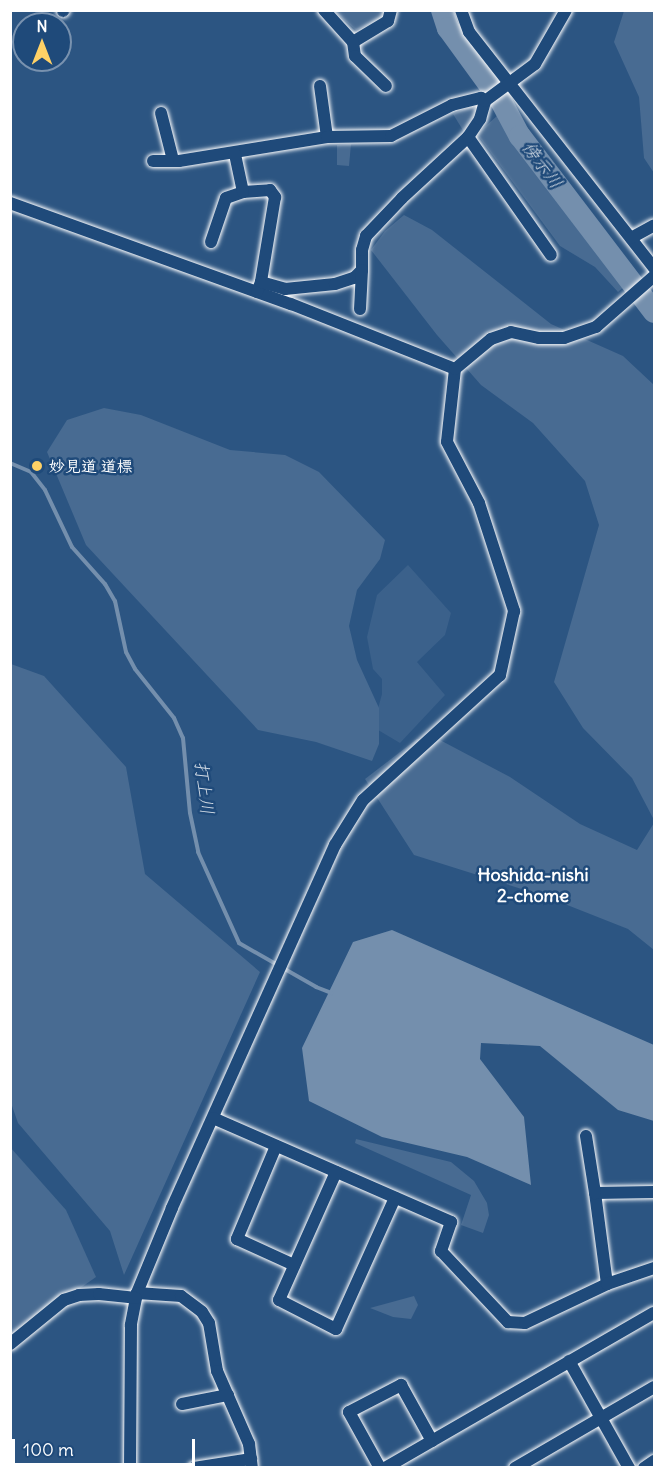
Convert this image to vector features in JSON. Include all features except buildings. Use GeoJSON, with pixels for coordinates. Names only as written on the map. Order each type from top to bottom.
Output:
{"type":"FeatureCollection","features":[{"type":"Feature","properties":{"kind":"street"},"geometry":{"type":"LineString","coordinates":[[324,10],[353,42],[354,56],[386,86]]}},
{"type":"Feature","properties":{"kind":"street"},"geometry":{"type":"LineString","coordinates":[[353,42],[388,21],[391,10]]}},
{"type":"Feature","properties":{"kind":"street"},"geometry":{"type":"LineString","coordinates":[[460,10],[496,93],[631,238],[654,268]]}},
{"type":"Feature","properties":{"kind":"street"},"geometry":{"type":"LineString","coordinates":[[153,160],[235,153],[327,137],[392,136],[452,105],[496,93],[536,64],[566,10]]}},
{"type":"Feature","properties":{"kind":"street"},"geometry":{"type":"LineString","coordinates":[[320,86],[327,137]]}},
{"type":"Feature","properties":{"kind":"street"},"geometry":{"type":"LineString","coordinates":[[360,309],[362,250],[366,236],[402,198],[468,137],[496,93]]}},
{"type":"Feature","properties":{"kind":"street"},"geometry":{"type":"LineString","coordinates":[[161,113],[173,160]]}},
{"type":"Feature","properties":{"kind":"street"},"geometry":{"type":"LineString","coordinates":[[468,137],[551,255]]}},
{"type":"Feature","properties":{"kind":"street"},"geometry":{"type":"LineString","coordinates":[[235,153],[243,192]]}},
{"type":"Feature","properties":{"kind":"street"},"geometry":{"type":"LineString","coordinates":[[211,242],[226,198],[243,192],[270,190],[275,197],[259,287]]}},
{"type":"Feature","properties":{"kind":"street"},"geometry":{"type":"LineString","coordinates":[[10,203],[259,287],[455,369]]}},
{"type":"Feature","properties":{"kind":"street"},"geometry":{"type":"LineString","coordinates":[[631,238],[654,225]]}},
{"type":"Feature","properties":{"kind":"street"},"geometry":{"type":"LineString","coordinates":[[259,287],[285,289],[335,284],[354,278],[362,270]]}},
{"type":"Feature","properties":{"kind":"street"},"geometry":{"type":"LineString","coordinates":[[130,1467],[129,1347],[137,1296],[213,1118],[335,845],[363,800],[500,675],[514,611],[479,503],[447,442],[455,369],[491,339],[511,332],[539,338],[564,338],[596,327],[654,276]]}},
{"type":"Feature","properties":{"kind":"street"},"geometry":{"type":"LineString","coordinates":[[213,1118],[451,1222],[441,1251],[508,1322],[525,1323],[607,1284],[654,1268]]}},
{"type":"Feature","properties":{"kind":"street"},"geometry":{"type":"LineString","coordinates":[[586,1136],[607,1284]]}},
{"type":"Feature","properties":{"kind":"street"},"geometry":{"type":"LineString","coordinates":[[276,1146],[237,1239],[294,1265]]}},
{"type":"Feature","properties":{"kind":"street"},"geometry":{"type":"LineString","coordinates":[[336,1172],[279,1300],[336,1329],[395,1198]]}},
{"type":"Feature","properties":{"kind":"street"},"geometry":{"type":"LineString","coordinates":[[595,1193],[654,1192]]}},
{"type":"Feature","properties":{"kind":"street"},"geometry":{"type":"LineString","coordinates":[[10,1344],[64,1300],[99,1294],[182,1296],[202,1312],[208,1323],[217,1371],[249,1444],[251,1463],[194,1467]]}},
{"type":"Feature","properties":{"kind":"street"},"geometry":{"type":"LineString","coordinates":[[385,1467],[404,1463],[432,1441],[654,1313]]}},
{"type":"Feature","properties":{"kind":"street"},"geometry":{"type":"LineString","coordinates":[[569,1361],[629,1467]]}},
{"type":"Feature","properties":{"kind":"street"},"geometry":{"type":"LineString","coordinates":[[380,1467],[349,1412],[401,1385],[432,1441]]}},
{"type":"Feature","properties":{"kind":"street"},"geometry":{"type":"LineString","coordinates":[[515,1467],[654,1387]]}},
{"type":"Feature","properties":{"kind":"street"},"geometry":{"type":"LineString","coordinates":[[182,1404],[228,1395]]}},
{"type":"Feature","properties":{"kind":"street"},"geometry":{"type":"LineString","coordinates":[[644,1467],[654,1461]]}},
{"type":"Feature","properties":{"kind":"shaded area"},"geometry":{"type":"Polygon","coordinates":[[[334,11],[385,11],[381,19],[356,30],[334,11]]]}},
{"type":"Feature","properties":{"kind":"shaded area"},"geometry":{"type":"Polygon","coordinates":[[[624,11],[654,11],[654,173],[644,158],[639,97],[614,42],[624,11]]]}},
{"type":"Feature","properties":{"kind":"shaded area"},"geometry":{"type":"Polygon","coordinates":[[[472,106],[477,111],[464,132],[453,114],[472,106]]]}},
{"type":"Feature","properties":{"kind":"shaded area"},"geometry":{"type":"Polygon","coordinates":[[[498,115],[629,282],[618,292],[595,267],[560,246],[477,134],[498,115]]]}},
{"type":"Feature","properties":{"kind":"shaded area"},"geometry":{"type":"Polygon","coordinates":[[[351,144],[349,166],[337,165],[337,145],[351,144]]]}},
{"type":"Feature","properties":{"kind":"shaded area"},"geometry":{"type":"Polygon","coordinates":[[[404,215],[432,230],[551,324],[623,356],[654,385],[654,820],[632,778],[583,728],[554,682],[599,525],[585,481],[533,423],[481,385],[437,335],[371,250],[385,231],[404,215]]]}},
{"type":"Feature","properties":{"kind":"shaded area"},"geometry":{"type":"Polygon","coordinates":[[[104,408],[141,415],[230,450],[285,455],[319,472],[385,540],[380,559],[357,590],[349,626],[357,660],[379,708],[379,744],[372,761],[316,742],[258,730],[86,545],[47,452],[67,420],[104,408]]]}},
{"type":"Feature","properties":{"kind":"shaded area"},"geometry":{"type":"Polygon","coordinates":[[[408,565],[451,613],[445,635],[417,662],[445,695],[400,743],[373,727],[382,694],[382,679],[373,669],[367,637],[377,595],[408,565]]]}},
{"type":"Feature","properties":{"kind":"shaded area"},"geometry":{"type":"Polygon","coordinates":[[[11,664],[44,676],[126,767],[145,874],[260,972],[124,1275],[110,1231],[18,1123],[11,1103],[11,664]]]}},
{"type":"Feature","properties":{"kind":"shaded area"},"geometry":{"type":"Polygon","coordinates":[[[417,739],[438,739],[510,777],[580,824],[637,850],[654,823],[654,950],[628,929],[547,897],[414,855],[365,779],[417,739]]]}},
{"type":"Feature","properties":{"kind":"shaded area"},"geometry":{"type":"Polygon","coordinates":[[[392,930],[654,1045],[654,1121],[618,1110],[540,1046],[481,1043],[480,1059],[524,1117],[531,1185],[467,1157],[382,1137],[309,1101],[302,1048],[353,942],[392,930]]]}},
{"type":"Feature","properties":{"kind":"shaded area"},"geometry":{"type":"Polygon","coordinates":[[[356,1139],[451,1162],[474,1181],[487,1203],[489,1215],[483,1233],[461,1225],[471,1195],[355,1143],[356,1139]]]}},
{"type":"Feature","properties":{"kind":"shaded area"},"geometry":{"type":"Polygon","coordinates":[[[10,1147],[66,1210],[96,1277],[11,1337],[10,1147]]]}},
{"type":"Feature","properties":{"kind":"shaded area"},"geometry":{"type":"Polygon","coordinates":[[[414,1296],[418,1305],[411,1319],[393,1317],[370,1308],[414,1296]]]}},
{"type":"Feature","properties":{"kind":"waterway","name":"傍示川"},"geometry":{"type":"LineString","coordinates":[[442,10],[448,28],[501,101],[520,136],[654,312]]}},
{"type":"Feature","properties":{"kind":"waterway","name":"打上川"},"geometry":{"type":"LineString","coordinates":[[10,463],[31,472],[45,490],[72,547],[105,584],[115,601],[126,652],[135,669],[174,718],[183,738],[190,813],[198,852],[239,943],[316,987],[332,993]]}},
{"type":"Feature","properties":{"kind":"place","name":"妙見道 道標"},"geometry":{"type":"Point","coordinates":[37,466]}},
{"type":"Feature","properties":{"kind":"district","name":"Hoshida-nishi 2-chome"},"geometry":{"type":"Point","coordinates":[533,886]}}]}
